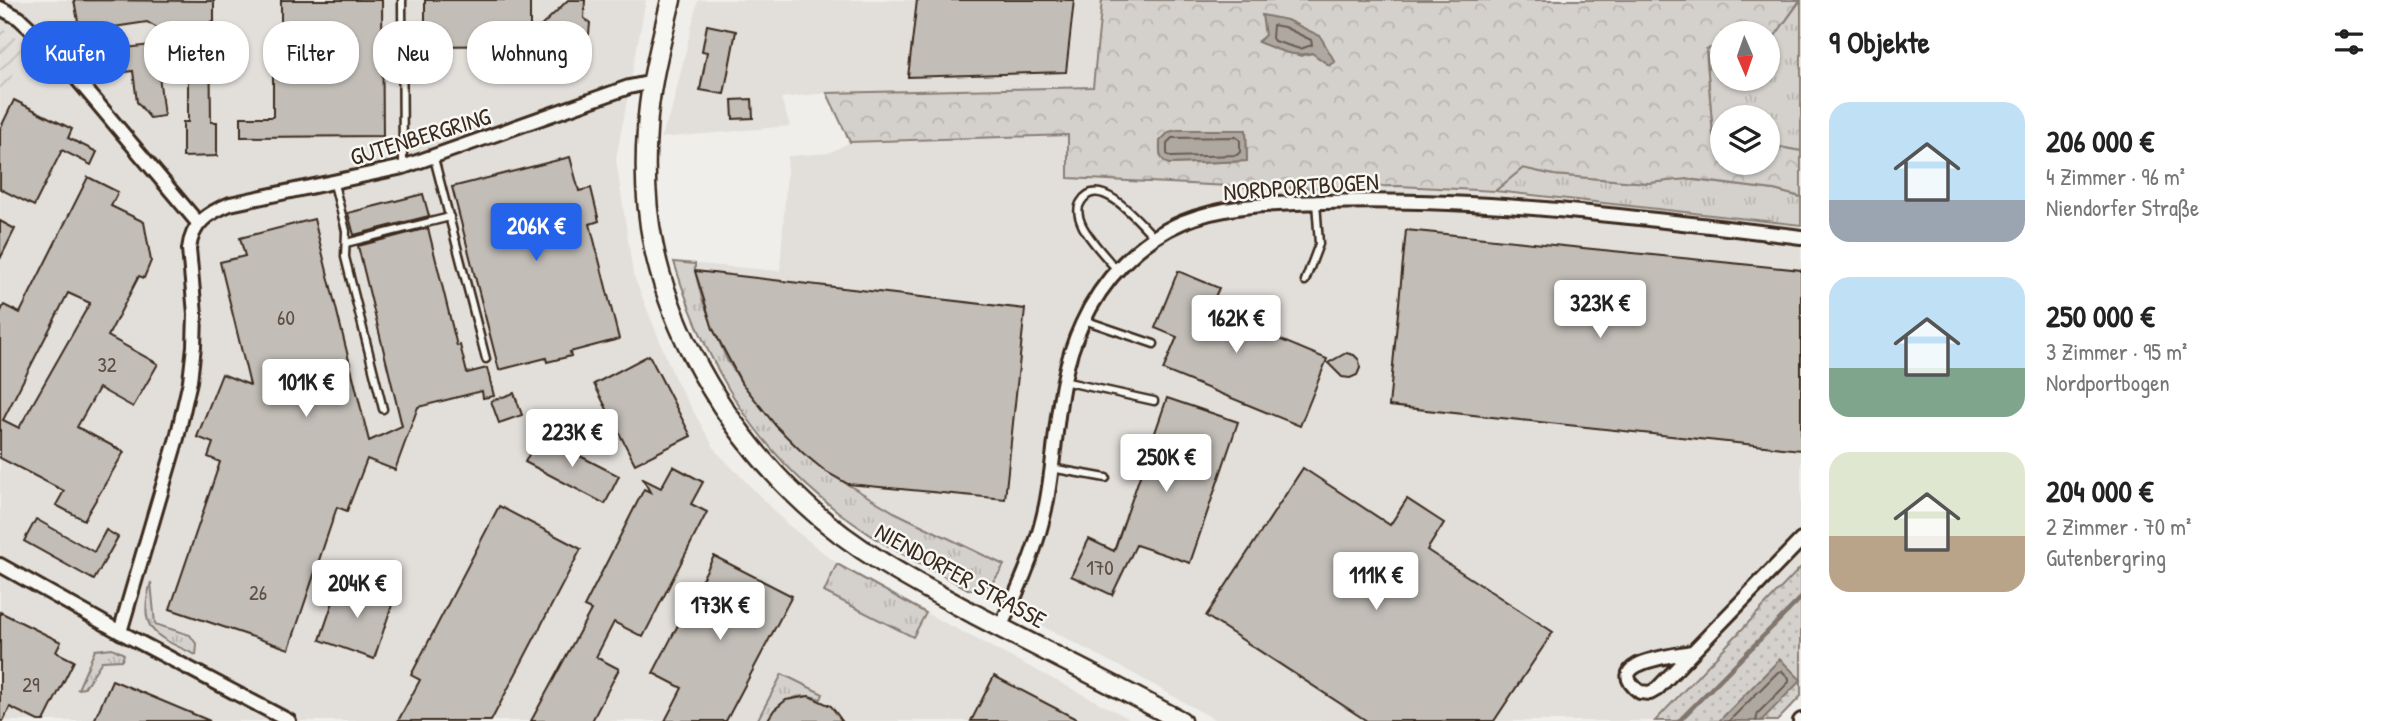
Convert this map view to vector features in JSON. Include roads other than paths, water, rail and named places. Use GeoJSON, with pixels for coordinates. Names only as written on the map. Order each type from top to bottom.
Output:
{"type":"FeatureCollection","features":[{"type":"Feature","properties":{"kind":"main road","name":"NIENDORFER STRASSE"},"geometry":{"type":"LineString","coordinates":[[671,0],[653,82],[647,128],[646,164],[651,243],[672,315],[712,393],[759,457],[807,507],[875,557],[922,586],[1181,721]]}},
{"type":"Feature","properties":{"kind":"street"},"geometry":{"type":"LineString","coordinates":[[0,8],[19,18],[51,48],[198,223],[190,239],[189,249],[195,314],[190,381],[177,439],[120,632]]}},
{"type":"Feature","properties":{"kind":"street","name":"GUTENBERGRING"},"geometry":{"type":"LineString","coordinates":[[198,223],[212,212],[230,204],[334,184],[403,167],[629,87],[653,82]]}},
{"type":"Feature","properties":{"kind":"street","name":"NORDPORTBOGEN"},"geometry":{"type":"LineString","coordinates":[[1000,627],[1021,586],[1036,545],[1046,505],[1069,353],[1093,300],[1117,271],[1154,237],[1185,221],[1244,206],[1316,202],[1422,202],[1674,222],[1801,237]]}},
{"type":"Feature","properties":{"kind":"street"},"geometry":{"type":"LineString","coordinates":[[1691,652],[1642,662],[1629,672],[1629,680],[1640,692],[1650,693],[1672,674],[1801,540]]}},
{"type":"Feature","properties":{"kind":"street"},"geometry":{"type":"LineString","coordinates":[[0,565],[289,721]]}},
{"type":"Feature","properties":{"kind":"lane"},"geometry":{"type":"LineString","coordinates":[[402,0],[403,167]]}},
{"type":"Feature","properties":{"kind":"lane"},"geometry":{"type":"LineString","coordinates":[[434,158],[486,359]]}},
{"type":"Feature","properties":{"kind":"lane"},"geometry":{"type":"LineString","coordinates":[[334,184],[346,231],[345,257],[383,409]]}},
{"type":"Feature","properties":{"kind":"lane"},"geometry":{"type":"LineString","coordinates":[[1117,271],[1083,227],[1078,214],[1079,204],[1086,195],[1096,192],[1120,203],[1154,237]]}},
{"type":"Feature","properties":{"kind":"lane"},"geometry":{"type":"LineString","coordinates":[[1305,281],[1319,244],[1316,202]]}},
{"type":"Feature","properties":{"kind":"lane"},"geometry":{"type":"LineString","coordinates":[[346,243],[450,218]]}},
{"type":"Feature","properties":{"kind":"lane"},"geometry":{"type":"LineString","coordinates":[[1084,320],[1154,344]]}},
{"type":"Feature","properties":{"kind":"lane"},"geometry":{"type":"LineString","coordinates":[[1063,380],[1154,401]]}},
{"type":"Feature","properties":{"kind":"lane"},"geometry":{"type":"LineString","coordinates":[[1051,468],[1106,478]]}},
{"type":"Feature","properties":{"kind":"water"},"geometry":{"type":"Polygon","coordinates":[[[1262,15],[1287,20],[1320,36],[1335,62],[1329,65],[1312,53],[1291,54],[1258,42],[1265,35],[1262,15]]]}},
{"type":"Feature","properties":{"kind":"water"},"geometry":{"type":"Polygon","coordinates":[[[1246,130],[1247,161],[1169,164],[1161,157],[1160,141],[1169,132],[1246,130]]]}},
{"type":"Feature","properties":{"kind":"water"},"geometry":{"type":"Polygon","coordinates":[[[1780,659],[1801,680],[1761,721],[1719,721],[1780,659]]]}},
{"type":"Feature","properties":{"kind":"waterway"},"geometry":{"type":"LineString","coordinates":[[1679,721],[1801,598]]}}]}
